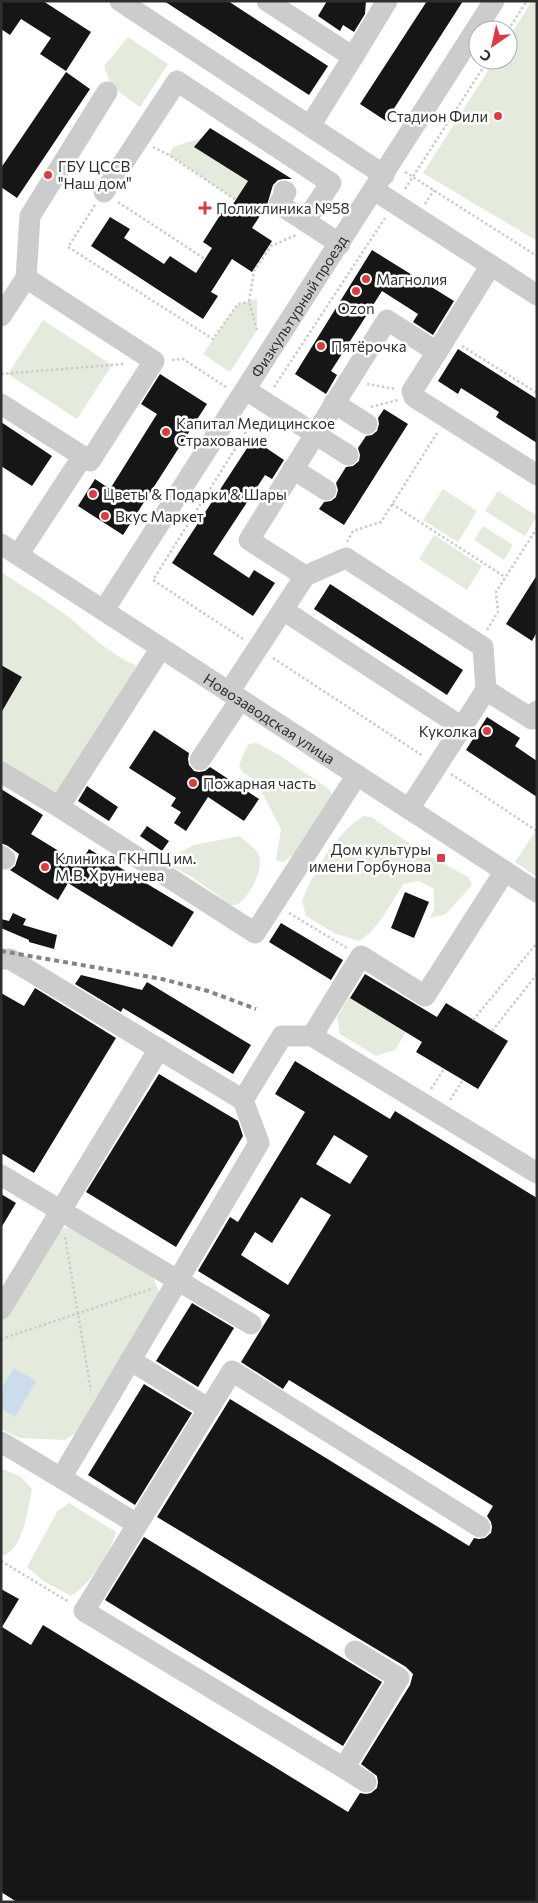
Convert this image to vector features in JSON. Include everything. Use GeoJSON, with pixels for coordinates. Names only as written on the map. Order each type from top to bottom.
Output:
{"type":"FeatureCollection","features":[{"type":"Feature","properties":{"kind":"street"},"geometry":{"type":"LineString","coordinates":[[120,1],[383,176],[491,265],[537,295]]}},
{"type":"Feature","properties":{"kind":"street"},"geometry":{"type":"LineString","coordinates":[[267,1],[353,57]]}},
{"type":"Feature","properties":{"kind":"street"},"geometry":{"type":"LineString","coordinates":[[310,126],[388,1]]}},
{"type":"Feature","properties":{"kind":"street","name":"Физкультурный проезд"},"geometry":{"type":"LineString","coordinates":[[104,610],[237,389],[340,244],[494,1]]}},
{"type":"Feature","properties":{"kind":"street"},"geometry":{"type":"LineString","coordinates":[[104,192],[177,81],[331,183],[305,221]]}},
{"type":"Feature","properties":{"kind":"street"},"geometry":{"type":"LineString","coordinates":[[1,316],[26,278],[30,216],[107,92]]}},
{"type":"Feature","properties":{"kind":"street"},"geometry":{"type":"LineString","coordinates":[[284,191],[286,192],[278,204],[340,244]]}},
{"type":"Feature","properties":{"kind":"street"},"geometry":{"type":"LineString","coordinates":[[491,265],[413,394],[537,475]]}},
{"type":"Feature","properties":{"kind":"street"},"geometry":{"type":"LineString","coordinates":[[1,404],[90,461],[154,361],[26,278]]}},
{"type":"Feature","properties":{"kind":"street"},"geometry":{"type":"LineString","coordinates":[[305,576],[249,540],[315,434],[341,408],[349,381],[386,320],[442,344]]}},
{"type":"Feature","properties":{"kind":"street"},"geometry":{"type":"LineString","coordinates":[[237,389],[348,455]]}},
{"type":"Feature","properties":{"kind":"street"},"geometry":{"type":"LineString","coordinates":[[341,408],[367,424]]}},
{"type":"Feature","properties":{"kind":"street"},"geometry":{"type":"LineString","coordinates":[[10,550],[83,456]]}},
{"type":"Feature","properties":{"kind":"street"},"geometry":{"type":"LineString","coordinates":[[293,469],[326,490]]}},
{"type":"Feature","properties":{"kind":"street","name":"Новозаводская улица"},"geometry":{"type":"LineString","coordinates":[[10,550],[537,892]]}},
{"type":"Feature","properties":{"kind":"street"},"geometry":{"type":"LineString","coordinates":[[200,760],[283,610],[305,576],[346,558],[483,647],[486,690],[409,809]]}},
{"type":"Feature","properties":{"kind":"street"},"geometry":{"type":"LineString","coordinates":[[283,610],[462,727]]}},
{"type":"Feature","properties":{"kind":"street"},"geometry":{"type":"LineString","coordinates":[[59,808],[161,648]]}},
{"type":"Feature","properties":{"kind":"street"},"geometry":{"type":"LineString","coordinates":[[486,690],[532,719],[537,711]]}},
{"type":"Feature","properties":{"kind":"street"},"geometry":{"type":"LineString","coordinates":[[1,772],[255,933],[357,775]]}},
{"type":"Feature","properties":{"kind":"street"},"geometry":{"type":"LineString","coordinates":[[312,1036],[361,956],[424,996],[505,871]]}},
{"type":"Feature","properties":{"kind":"street"},"geometry":{"type":"LineString","coordinates":[[1,959],[10,959],[243,1100],[259,1143],[61,1478]]}},
{"type":"Feature","properties":{"kind":"street"},"geometry":{"type":"LineString","coordinates":[[243,1100],[282,1036],[312,1036],[537,1173]]}},
{"type":"Feature","properties":{"kind":"street"},"geometry":{"type":"LineString","coordinates":[[1,1309],[160,1049]]}},
{"type":"Feature","properties":{"kind":"street"},"geometry":{"type":"LineString","coordinates":[[1,1175],[251,1324]]}},
{"type":"Feature","properties":{"kind":"street"},"geometry":{"type":"LineString","coordinates":[[130,1360],[209,1409]]}},
{"type":"Feature","properties":{"kind":"street"},"geometry":{"type":"LineString","coordinates":[[366,1782],[84,1611],[232,1371],[480,1527]]}},
{"type":"Feature","properties":{"kind":"street"},"geometry":{"type":"LineString","coordinates":[[1,1442],[137,1524]]}},
{"type":"Feature","properties":{"kind":"street"},"geometry":{"type":"LineString","coordinates":[[344,1768],[399,1678],[355,1651]]}},
{"type":"Feature","properties":{"kind":"path"},"geometry":{"type":"LineString","coordinates":[[514,20],[526,1]]}},
{"type":"Feature","properties":{"kind":"path"},"geometry":{"type":"LineString","coordinates":[[147,148],[152,147],[169,154],[236,200]]}},
{"type":"Feature","properties":{"kind":"path"},"geometry":{"type":"LineString","coordinates":[[383,176],[537,256]]}},
{"type":"Feature","properties":{"kind":"path"},"geometry":{"type":"LineString","coordinates":[[205,259],[104,192],[68,247],[213,339],[238,304],[249,302]]}},
{"type":"Feature","properties":{"kind":"path"},"geometry":{"type":"LineString","coordinates":[[257,330],[249,302],[254,271],[271,246],[296,235],[305,221]]}},
{"type":"Feature","properties":{"kind":"path"},"geometry":{"type":"LineString","coordinates":[[442,344],[537,393]]}},
{"type":"Feature","properties":{"kind":"path"},"geometry":{"type":"LineString","coordinates":[[1,374],[183,359],[237,389]]}},
{"type":"Feature","properties":{"kind":"path"},"geometry":{"type":"LineString","coordinates":[[349,381],[413,394]]}},
{"type":"Feature","properties":{"kind":"path"},"geometry":{"type":"LineString","coordinates":[[341,408],[413,394]]}},
{"type":"Feature","properties":{"kind":"path"},"geometry":{"type":"LineString","coordinates":[[346,558],[347,541],[353,531],[381,522],[447,418]]}},
{"type":"Feature","properties":{"kind":"path"},"geometry":{"type":"LineString","coordinates":[[392,504],[506,577]]}},
{"type":"Feature","properties":{"kind":"path"},"geometry":{"type":"LineString","coordinates":[[478,644],[498,612],[496,592],[537,528]]}},
{"type":"Feature","properties":{"kind":"path"},"geometry":{"type":"LineString","coordinates":[[274,904],[361,956]]}},
{"type":"Feature","properties":{"kind":"path"},"geometry":{"type":"LineString","coordinates":[[473,1020],[537,943]]}},
{"type":"Feature","properties":{"kind":"path"},"geometry":{"type":"LineString","coordinates":[[492,1031],[537,974]]}},
{"type":"Feature","properties":{"kind":"path"},"geometry":{"type":"LineString","coordinates":[[423,1104],[444,1069]]}},
{"type":"Feature","properties":{"kind":"path"},"geometry":{"type":"LineString","coordinates":[[442,1115],[462,1080]]}},
{"type":"Feature","properties":{"kind":"path"},"geometry":{"type":"LineString","coordinates":[[61,1210],[91,1391]]}},
{"type":"Feature","properties":{"kind":"path"},"geometry":{"type":"LineString","coordinates":[[1,1340],[152,1289]]}},
{"type":"Feature","properties":{"kind":"path"},"geometry":{"type":"LineString","coordinates":[[1,1561],[84,1611]]}},
{"type":"Feature","properties":{"kind":"shaded area","name":"Стадион Фили"},"geometry":{"type":"Polygon","coordinates":[[[532,1],[537,1],[537,241],[423,173],[489,70],[518,70],[518,23],[532,1]]]}},
{"type":"Feature","properties":{"kind":"shaded area"},"geometry":{"type":"Polygon","coordinates":[[[128,37],[168,64],[140,107],[111,86],[104,66],[128,37]]]}},
{"type":"Feature","properties":{"kind":"shaded area"},"geometry":{"type":"Polygon","coordinates":[[[201,138],[194,147],[248,181],[236,200],[169,155],[173,147],[201,138]]]}},
{"type":"Feature","properties":{"kind":"shaded area"},"geometry":{"type":"Polygon","coordinates":[[[257,299],[257,330],[230,372],[203,354],[238,304],[257,299]]]}},
{"type":"Feature","properties":{"kind":"shaded area"},"geometry":{"type":"Polygon","coordinates":[[[43,320],[112,365],[77,419],[8,374],[43,320]]]}},
{"type":"Feature","properties":{"kind":"shaded area"},"geometry":{"type":"Polygon","coordinates":[[[443,489],[477,511],[458,542],[423,520],[443,489]]]}},
{"type":"Feature","properties":{"kind":"shaded area"},"geometry":{"type":"Polygon","coordinates":[[[498,491],[537,516],[525,536],[485,511],[498,491]]]}},
{"type":"Feature","properties":{"kind":"shaded area"},"geometry":{"type":"Polygon","coordinates":[[[483,526],[513,545],[504,560],[474,540],[483,526]]]}},
{"type":"Feature","properties":{"kind":"shaded area"},"geometry":{"type":"Polygon","coordinates":[[[434,535],[482,566],[467,590],[419,559],[434,535]]]}},
{"type":"Feature","properties":{"kind":"shaded area"},"geometry":{"type":"Polygon","coordinates":[[[1,572],[63,613],[110,651],[137,666],[63,792],[47,798],[11,767],[1,761],[1,702],[6,705],[22,677],[1,665],[1,572]]]}},
{"type":"Feature","properties":{"kind":"shaded area"},"geometry":{"type":"Polygon","coordinates":[[[257,743],[279,755],[329,789],[333,796],[307,845],[283,862],[276,860],[281,829],[256,781],[242,772],[239,765],[248,744],[257,743]]]}},
{"type":"Feature","properties":{"kind":"shaded area"},"geometry":{"type":"Polygon","coordinates":[[[363,816],[371,817],[419,850],[468,877],[472,885],[446,914],[430,918],[434,909],[434,889],[419,881],[403,884],[379,923],[359,941],[336,934],[306,916],[302,901],[308,886],[329,849],[349,827],[363,816]]]}},
{"type":"Feature","properties":{"kind":"shaded area"},"geometry":{"type":"Polygon","coordinates":[[[537,829],[537,877],[515,862],[537,829]]]}},
{"type":"Feature","properties":{"kind":"shaded area"},"geometry":{"type":"Polygon","coordinates":[[[240,836],[256,850],[259,856],[260,868],[251,889],[243,900],[237,904],[231,905],[187,875],[159,863],[194,845],[240,836]]]}},
{"type":"Feature","properties":{"kind":"shaded area"},"geometry":{"type":"Polygon","coordinates":[[[349,997],[406,1032],[395,1050],[376,1056],[340,1034],[337,1017],[349,997]]]}},
{"type":"Feature","properties":{"kind":"shaded area"},"geometry":{"type":"Polygon","coordinates":[[[74,1227],[153,1277],[160,1294],[82,1429],[65,1440],[20,1438],[1,1429],[1,1321],[57,1229],[74,1227]]]}},
{"type":"Feature","properties":{"kind":"shaded area"},"geometry":{"type":"Polygon","coordinates":[[[1,1468],[21,1477],[32,1489],[20,1538],[12,1550],[1,1556],[1,1468]]]}},
{"type":"Feature","properties":{"kind":"shaded area"},"geometry":{"type":"Polygon","coordinates":[[[69,1503],[116,1532],[109,1550],[98,1568],[85,1584],[71,1596],[45,1582],[27,1567],[57,1512],[69,1503]]]}},
{"type":"Feature","properties":{"kind":"water"},"geometry":{"type":"Polygon","coordinates":[[[14,1368],[36,1381],[15,1417],[1,1408],[1,1389],[14,1368]]]}},
{"type":"Feature","properties":{"kind":"building"},"geometry":{"type":"Polygon","coordinates":[[[1,1],[43,1],[91,32],[66,71],[40,54],[51,38],[21,19],[10,35],[1,29],[1,1]]]}},
{"type":"Feature","properties":{"kind":"building"},"geometry":{"type":"Polygon","coordinates":[[[164,1],[228,1],[328,66],[309,95],[164,1]]]}},
{"type":"Feature","properties":{"kind":"building"},"geometry":{"type":"Polygon","coordinates":[[[327,1],[366,1],[365,14],[354,32],[343,25],[340,31],[318,16],[327,1]]]}},
{"type":"Feature","properties":{"kind":"building"},"geometry":{"type":"Polygon","coordinates":[[[427,1],[463,1],[386,121],[360,104],[427,1]]]}},
{"type":"Feature","properties":{"kind":"building"},"geometry":{"type":"Polygon","coordinates":[[[66,72],[90,89],[17,198],[1,187],[1,168],[66,72]]]}},
{"type":"Feature","properties":{"kind":"building"},"geometry":{"type":"Polygon","coordinates":[[[210,128],[292,179],[278,180],[273,185],[267,205],[252,228],[272,241],[252,272],[232,259],[211,292],[218,296],[203,319],[91,246],[110,217],[130,229],[124,238],[164,264],[170,256],[196,273],[212,248],[203,242],[224,209],[228,212],[248,181],[194,147],[210,128]]]}},
{"type":"Feature","properties":{"kind":"building"},"geometry":{"type":"Polygon","coordinates":[[[372,250],[454,301],[433,335],[413,322],[418,314],[382,291],[331,371],[337,375],[326,394],[295,374],[372,250]]]}},
{"type":"Feature","properties":{"kind":"building"},"geometry":{"type":"Polygon","coordinates":[[[458,349],[537,399],[537,443],[496,417],[499,412],[461,388],[458,394],[438,381],[458,349]]]}},
{"type":"Feature","properties":{"kind":"building"},"geometry":{"type":"Polygon","coordinates":[[[160,374],[207,404],[123,535],[78,506],[95,479],[110,489],[157,414],[141,404],[160,374]]]}},
{"type":"Feature","properties":{"kind":"building"},"geometry":{"type":"Polygon","coordinates":[[[384,409],[408,424],[344,525],[319,509],[324,502],[331,501],[336,497],[338,490],[336,483],[346,467],[353,466],[359,461],[358,448],[366,436],[372,435],[377,431],[378,418],[384,409]]]}},
{"type":"Feature","properties":{"kind":"building"},"geometry":{"type":"Polygon","coordinates":[[[1,422],[52,456],[32,486],[1,466],[1,422]]]}},
{"type":"Feature","properties":{"kind":"building"},"geometry":{"type":"Polygon","coordinates":[[[253,439],[284,460],[272,479],[265,475],[213,554],[249,578],[254,570],[275,583],[253,616],[172,563],[253,439]]]}},
{"type":"Feature","properties":{"kind":"building"},"geometry":{"type":"Polygon","coordinates":[[[537,575],[537,632],[532,641],[506,624],[537,575]]]}},
{"type":"Feature","properties":{"kind":"building"},"geometry":{"type":"Polygon","coordinates":[[[330,584],[463,670],[447,695],[314,609],[330,584]]]}},
{"type":"Feature","properties":{"kind":"building"},"geometry":{"type":"Polygon","coordinates":[[[1,665],[22,677],[1,713],[1,665]]]}},
{"type":"Feature","properties":{"kind":"building"},"geometry":{"type":"Polygon","coordinates":[[[487,717],[520,738],[515,746],[537,761],[537,797],[466,750],[487,717]]]}},
{"type":"Feature","properties":{"kind":"building","name":"Пожарная часть"},"geometry":{"type":"Polygon","coordinates":[[[154,730],[189,753],[189,765],[194,771],[205,771],[210,767],[259,799],[244,821],[208,797],[186,831],[174,823],[181,812],[171,806],[176,798],[129,768],[154,730]]]}},
{"type":"Feature","properties":{"kind":"building"},"geometry":{"type":"Polygon","coordinates":[[[87,786],[118,807],[109,821],[78,801],[87,786]]]}},
{"type":"Feature","properties":{"kind":"building"},"geometry":{"type":"Polygon","coordinates":[[[1,789],[43,815],[31,834],[80,864],[89,849],[194,912],[172,947],[68,883],[58,900],[10,870],[15,866],[19,854],[1,843],[1,789]]]}},
{"type":"Feature","properties":{"kind":"building"},"geometry":{"type":"Polygon","coordinates":[[[147,826],[169,841],[162,851],[140,836],[147,826]]]}},
{"type":"Feature","properties":{"kind":"building"},"geometry":{"type":"Polygon","coordinates":[[[405,892],[429,902],[414,938],[391,928],[405,892]]]}},
{"type":"Feature","properties":{"kind":"building"},"geometry":{"type":"Polygon","coordinates":[[[13,913],[26,919],[23,925],[57,935],[54,949],[29,942],[29,940],[1,928],[1,919],[9,921],[13,913]]]}},
{"type":"Feature","properties":{"kind":"building"},"geometry":{"type":"Polygon","coordinates":[[[281,923],[343,960],[331,980],[269,942],[281,923]]]}},
{"type":"Feature","properties":{"kind":"building"},"geometry":{"type":"Polygon","coordinates":[[[365,974],[437,1017],[446,1003],[508,1041],[478,1089],[416,1052],[422,1042],[350,998],[365,974]]]}},
{"type":"Feature","properties":{"kind":"building"},"geometry":{"type":"Polygon","coordinates":[[[81,975],[142,990],[147,982],[251,1045],[233,1074],[123,1008],[121,1012],[75,984],[81,975]]]}},
{"type":"Feature","properties":{"kind":"building"},"geometry":{"type":"Polygon","coordinates":[[[35,988],[116,1038],[34,1173],[1,1153],[1,993],[24,1006],[35,988]]]}},
{"type":"Feature","properties":{"kind":"building"},"geometry":{"type":"Polygon","coordinates":[[[295,1061],[390,1119],[395,1111],[537,1198],[537,1902],[17,1902],[1,1892],[1,1589],[19,1599],[2,1627],[31,1645],[43,1625],[348,1812],[360,1793],[371,1793],[377,1788],[377,1776],[361,1764],[410,1685],[413,1674],[406,1667],[157,1517],[230,1399],[469,1546],[474,1538],[485,1538],[491,1533],[491,1522],[487,1516],[493,1506],[289,1380],[283,1389],[241,1362],[270,1315],[198,1271],[230,1217],[238,1222],[305,1112],[275,1094],[295,1061]],[[334,1135],[316,1164],[350,1184],[368,1156],[334,1135]],[[301,1197],[272,1243],[255,1232],[241,1255],[288,1285],[331,1215],[301,1197]]]}},
{"type":"Feature","properties":{"kind":"building"},"geometry":{"type":"Polygon","coordinates":[[[159,1074],[238,1121],[243,1136],[176,1247],[86,1192],[159,1074]]]}},
{"type":"Feature","properties":{"kind":"building"},"geometry":{"type":"Polygon","coordinates":[[[1,1194],[16,1203],[1,1228],[1,1194]]]}},
{"type":"Feature","properties":{"kind":"building"},"geometry":{"type":"Polygon","coordinates":[[[192,1303],[234,1328],[198,1387],[156,1361],[192,1303]]]}},
{"type":"Feature","properties":{"kind":"building"},"geometry":{"type":"Polygon","coordinates":[[[144,1384],[192,1413],[135,1505],[88,1475],[144,1384]]]}},
{"type":"Feature","properties":{"kind":"building"},"geometry":{"type":"Polygon","coordinates":[[[144,1537],[382,1682],[343,1746],[105,1600],[144,1537]]]}},
{"type":"Feature","properties":{"kind":"railway"},"geometry":{"type":"LineString","coordinates":[[1,951],[162,979],[208,991],[256,1009]]}},
{"type":"Feature","properties":{"kind":"place","name":"Стадион Фили"},"geometry":{"type":"Point","coordinates":[498,116]}},
{"type":"Feature","properties":{"kind":"place","name":"ГБУ ЦССВ \"Наш дом\""},"geometry":{"type":"Point","coordinates":[48,175]}},
{"type":"Feature","properties":{"kind":"place","name":"Поликлиника №58"},"geometry":{"type":"Point","coordinates":[205,208]}},
{"type":"Feature","properties":{"kind":"place","name":"Магнолия"},"geometry":{"type":"Point","coordinates":[366,279]}},
{"type":"Feature","properties":{"kind":"place","name":"Ozon"},"geometry":{"type":"Point","coordinates":[356,291]}},
{"type":"Feature","properties":{"kind":"place","name":"Пятёрочка"},"geometry":{"type":"Point","coordinates":[321,346]}},
{"type":"Feature","properties":{"kind":"place","name":"Капитал Медицинское Страхование"},"geometry":{"type":"Point","coordinates":[166,432]}},
{"type":"Feature","properties":{"kind":"place","name":"Цветы & Подарки & Шары"},"geometry":{"type":"Point","coordinates":[93,494]}},
{"type":"Feature","properties":{"kind":"place","name":"Вкус Маркет"},"geometry":{"type":"Point","coordinates":[105,516]}},
{"type":"Feature","properties":{"kind":"place","name":"Куколка"},"geometry":{"type":"Point","coordinates":[487,731]}},
{"type":"Feature","properties":{"kind":"place","name":"Пожарная часть"},"geometry":{"type":"Point","coordinates":[193,783]}},
{"type":"Feature","properties":{"kind":"place","name":"Дом культуры имени Горбунова"},"geometry":{"type":"Point","coordinates":[441,858]}},
{"type":"Feature","properties":{"kind":"place","name":"Клиника ГКНПЦ им. М.В. Хруничева"},"geometry":{"type":"Point","coordinates":[45,867]}}]}
